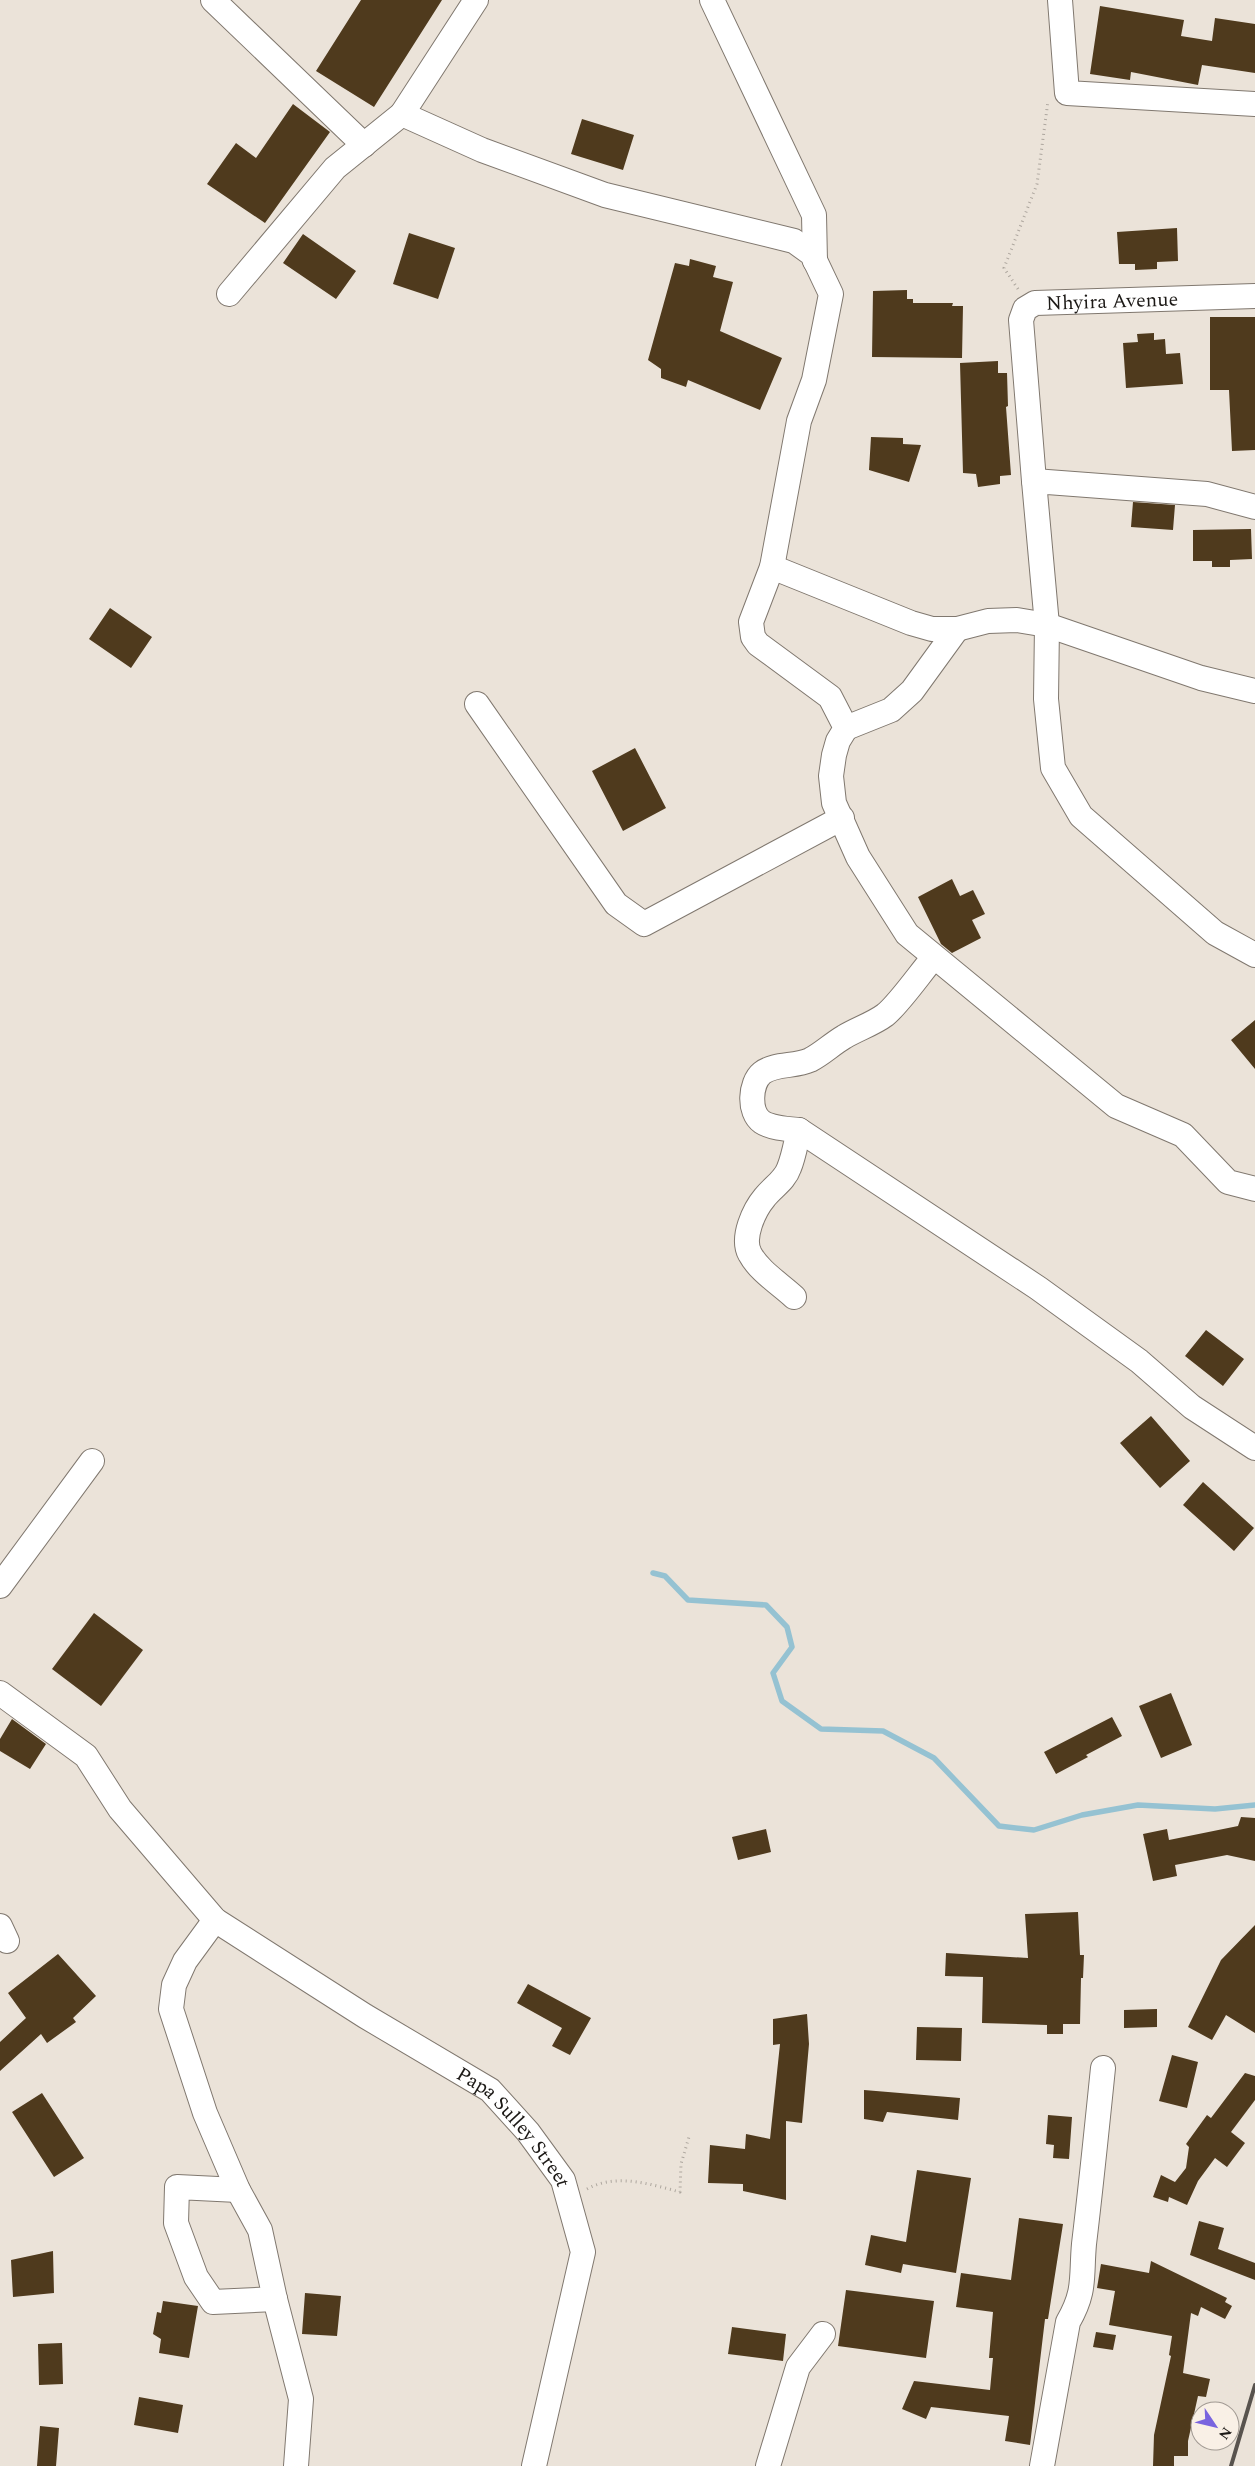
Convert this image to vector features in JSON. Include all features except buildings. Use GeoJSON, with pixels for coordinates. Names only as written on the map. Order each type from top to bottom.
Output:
{"type":"FeatureCollection","features":[{"type":"Feature","properties":{"kind":"street"},"geometry":{"type":"LineString","coordinates":[[213,0],[364,145]]}},
{"type":"Feature","properties":{"kind":"street"},"geometry":{"type":"LineString","coordinates":[[228,294],[335,168],[402,114],[476,0]]}},
{"type":"Feature","properties":{"kind":"street"},"geometry":{"type":"LineString","coordinates":[[712,0],[814,214],[815,261]]}},
{"type":"Feature","properties":{"kind":"street"},"geometry":{"type":"LineString","coordinates":[[1060,0],[1067,93],[1255,104]]}},
{"type":"Feature","properties":{"kind":"street"},"geometry":{"type":"LineString","coordinates":[[402,114],[482,150],[605,195],[794,241],[812,254],[831,294],[814,380],[799,421],[772,567],[751,622],[753,637],[766,652],[830,697],[846,728]]}},
{"type":"Feature","properties":{"kind":"street","name":"Nhyira Avenue"},"geometry":{"type":"LineString","coordinates":[[1255,296],[1035,303],[1025,309],[1021,320],[1046,625],[1046,699],[1052,768],[1080,816],[1215,933],[1255,955]]}},
{"type":"Feature","properties":{"kind":"street"},"geometry":{"type":"LineString","coordinates":[[1034,481],[1207,494],[1255,507]]}},
{"type":"Feature","properties":{"kind":"street"},"geometry":{"type":"LineString","coordinates":[[772,567],[911,623],[932,629],[957,629],[988,621],[1017,620],[1046,625],[1201,678],[1255,691]]}},
{"type":"Feature","properties":{"kind":"street"},"geometry":{"type":"LineString","coordinates":[[957,629],[912,691],[891,710],[846,728],[838,741],[831,776],[834,803],[858,857],[907,934],[934,957],[1116,1106],[1183,1135],[1228,1182],[1255,1189]]}},
{"type":"Feature","properties":{"kind":"street"},"geometry":{"type":"LineString","coordinates":[[477,704],[616,904],[644,924],[842,818]]}},
{"type":"Feature","properties":{"kind":"street"},"geometry":{"type":"LineString","coordinates":[[934,957],[885,1015],[842,1038],[820,1055],[807,1062],[773,1068],[762,1074],[755,1083],[752,1096],[754,1110],[761,1121],[779,1128],[798,1130],[1038,1288],[1139,1362],[1192,1407],[1255,1448]]}},
{"type":"Feature","properties":{"kind":"street"},"geometry":{"type":"LineString","coordinates":[[794,1296],[755,1262],[748,1252],[747,1240],[756,1209],[784,1177],[790,1167],[798,1130]]}},
{"type":"Feature","properties":{"kind":"street"},"geometry":{"type":"LineString","coordinates":[[0,1586],[92,1462]]}},
{"type":"Feature","properties":{"kind":"street","name":"Papa Sulley Street"},"geometry":{"type":"LineString","coordinates":[[0,1693],[86,1756],[120,1809],[214,1920],[365,2016],[490,2090],[528,2132],[563,2180],[583,2252],[534,2466]]}},
{"type":"Feature","properties":{"kind":"street"},"geometry":{"type":"LineString","coordinates":[[214,1920],[185,1961],[174,1985],[171,2009],[205,2113],[238,2190],[260,2230],[275,2299],[302,2399],[296,2466]]}},
{"type":"Feature","properties":{"kind":"street"},"geometry":{"type":"LineString","coordinates":[[1042,2466],[1068,2322],[1078,2307],[1082,2290],[1083,2254],[1103,2068]]}},
{"type":"Feature","properties":{"kind":"street"},"geometry":{"type":"LineString","coordinates":[[238,2190],[177,2187],[176,2223],[196,2277],[213,2302],[275,2299]]}},
{"type":"Feature","properties":{"kind":"street"},"geometry":{"type":"LineString","coordinates":[[768,2466],[798,2367],[823,2334]]}},
{"type":"Feature","properties":{"kind":"path"},"geometry":{"type":"LineString","coordinates":[[1030,306],[1004,268],[1037,184],[1048,100],[1065,73]]}},
{"type":"Feature","properties":{"kind":"path"},"geometry":{"type":"LineString","coordinates":[[568,2199],[598,2183],[639,2181],[680,2192],[681,2164],[689,2137]]}},
{"type":"Feature","properties":{"kind":"waterway"},"geometry":{"type":"LineString","coordinates":[[653,1573],[665,1576],[688,1600],[766,1605],[787,1627],[792,1647],[773,1673],[782,1701],[821,1729],[883,1731],[934,1758],[999,1826],[1034,1830],[1082,1815],[1138,1805],[1215,1809],[1255,1805]]}},
{"type":"Feature","properties":{"kind":"railway"},"geometry":{"type":"LineString","coordinates":[[1231,2466],[1255,2385]]}}]}
